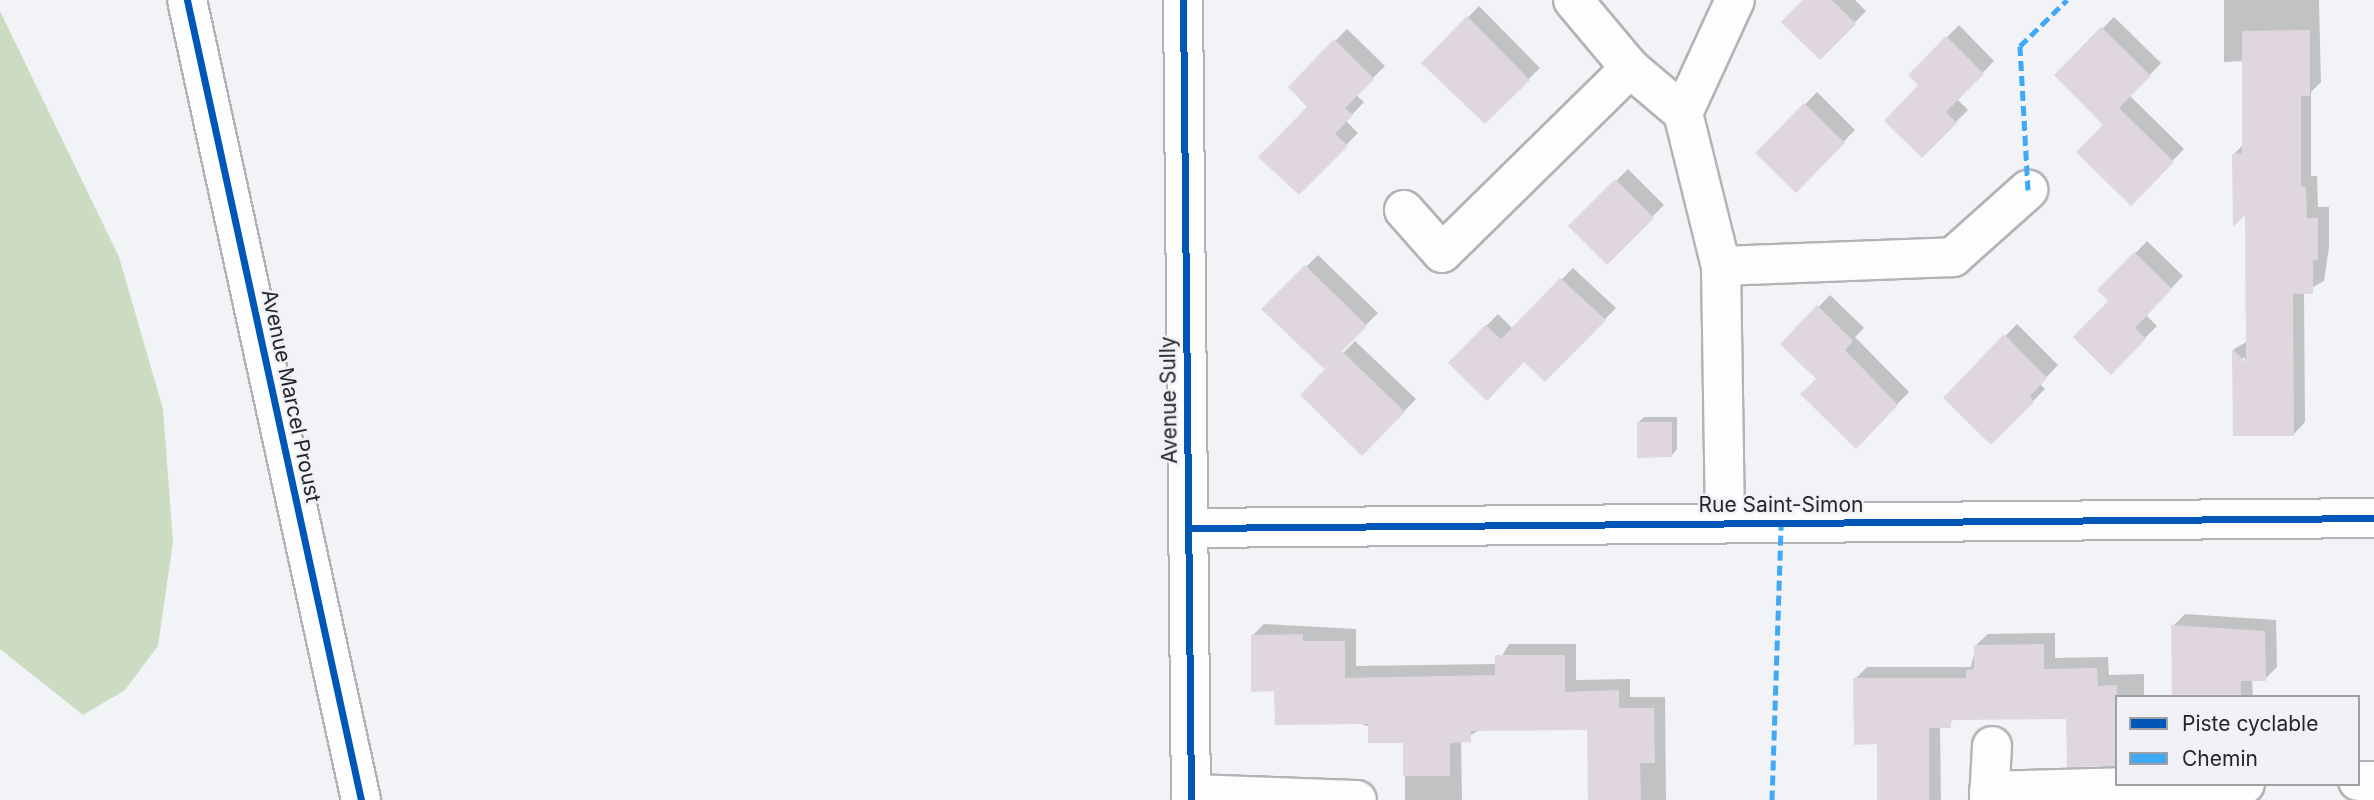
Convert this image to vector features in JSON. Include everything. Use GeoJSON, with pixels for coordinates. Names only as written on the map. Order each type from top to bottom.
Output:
{"type":"FeatureCollection","features":[{"type":"Feature","properties":{"kind":"street","name":"Avenue Marcel Proust"},"geometry":{"type":"LineString","coordinates":[[187,0],[361,800]]}},
{"type":"Feature","properties":{"kind":"street","name":"Avenue Sully"},"geometry":{"type":"LineString","coordinates":[[1183,0],[1191,797]]}},
{"type":"Feature","properties":{"kind":"street"},"geometry":{"type":"LineString","coordinates":[[1573,0],[1630,68],[1683,113],[1721,266],[1725,522]]}},
{"type":"Feature","properties":{"kind":"street"},"geometry":{"type":"LineString","coordinates":[[1683,113],[1735,0]]}},
{"type":"Feature","properties":{"kind":"street"},"geometry":{"type":"LineString","coordinates":[[1404,210],[1442,253],[1630,68]]}},
{"type":"Feature","properties":{"kind":"street"},"geometry":{"type":"LineString","coordinates":[[1721,266],[1953,257],[2028,190]]}},
{"type":"Feature","properties":{"kind":"street","name":"Rue Saint-Simon"},"geometry":{"type":"LineString","coordinates":[[1188,528],[2374,518]]}},
{"type":"Feature","properties":{"kind":"street"},"geometry":{"type":"LineString","coordinates":[[1992,746],[1989,795],[2198,786]]}},
{"type":"Feature","properties":{"kind":"street"},"geometry":{"type":"LineString","coordinates":[[1191,797],[1357,800]]}},
{"type":"Feature","properties":{"kind":"green space"},"geometry":{"type":"Polygon","coordinates":[[[0,11],[119,257],[163,409],[173,542],[158,646],[125,690],[83,715],[0,649],[0,11]]]}},
{"type":"Feature","properties":{"kind":"building"},"geometry":{"type":"Polygon","coordinates":[[[1803,0],[1832,0],[1856,24],[1820,60],[1781,22],[1803,0]]]}},
{"type":"Feature","properties":{"kind":"building"},"geometry":{"type":"Polygon","coordinates":[[[1467,16],[1530,80],[1485,124],[1421,63],[1467,16]]]}},
{"type":"Feature","properties":{"kind":"building"},"geometry":{"type":"Polygon","coordinates":[[[2101,27],[2151,76],[2119,108],[2174,162],[2131,206],[2076,152],[2103,125],[2054,75],[2101,27]]]}},
{"type":"Feature","properties":{"kind":"building"},"geometry":{"type":"Polygon","coordinates":[[[2310,30],[2310,96],[2301,96],[2301,187],[2306,187],[2307,218],[2318,218],[2318,260],[2313,260],[2313,294],[2293,294],[2294,436],[2233,436],[2232,349],[2246,362],[2245,215],[2233,227],[2232,154],[2242,153],[2242,31],[2310,30]]]}},
{"type":"Feature","properties":{"kind":"building"},"geometry":{"type":"Polygon","coordinates":[[[1946,36],[1984,74],[1946,112],[1957,123],[1922,158],[1884,121],[1918,85],[1908,75],[1946,36]]]}},
{"type":"Feature","properties":{"kind":"building"},"geometry":{"type":"Polygon","coordinates":[[[1334,39],[1374,79],[1345,108],[1353,115],[1335,134],[1348,146],[1299,195],[1258,157],[1307,107],[1288,87],[1334,39]]]}},
{"type":"Feature","properties":{"kind":"building"},"geometry":{"type":"Polygon","coordinates":[[[1804,103],[1845,143],[1796,193],[1755,153],[1804,103]]]}},
{"type":"Feature","properties":{"kind":"building"},"geometry":{"type":"Polygon","coordinates":[[[1615,179],[1654,218],[1607,265],[1568,226],[1615,179]]]}},
{"type":"Feature","properties":{"kind":"building"},"geometry":{"type":"Polygon","coordinates":[[[2134,252],[2172,289],[2135,328],[2146,339],[2111,375],[2073,337],[2108,301],[2097,290],[2134,252]]]}},
{"type":"Feature","properties":{"kind":"building"},"geometry":{"type":"Polygon","coordinates":[[[1305,265],[1367,326],[1324,369],[1261,309],[1305,265]]]}},
{"type":"Feature","properties":{"kind":"building"},"geometry":{"type":"Polygon","coordinates":[[[1560,278],[1606,320],[1545,382],[1524,362],[1487,401],[1448,363],[1485,325],[1501,339],[1560,278]]]}},
{"type":"Feature","properties":{"kind":"building"},"geometry":{"type":"Polygon","coordinates":[[[1817,305],[1853,341],[1845,350],[1898,405],[1856,449],[1800,394],[1816,379],[1780,344],[1817,305]]]}},
{"type":"Feature","properties":{"kind":"building"},"geometry":{"type":"Polygon","coordinates":[[[2004,334],[2047,378],[2030,396],[2034,402],[1991,445],[1943,398],[2004,334]]]}},
{"type":"Feature","properties":{"kind":"building"},"geometry":{"type":"Polygon","coordinates":[[[1342,351],[1405,412],[1362,456],[1300,395],[1342,351]]]}},
{"type":"Feature","properties":{"kind":"building"},"geometry":{"type":"Polygon","coordinates":[[[1637,422],[1672,422],[1672,457],[1637,458],[1637,422]]]}},
{"type":"Feature","properties":{"kind":"building"},"geometry":{"type":"Polygon","coordinates":[[[2171,625],[2265,631],[2266,681],[2241,681],[2241,695],[2172,695],[2171,625]]]}},
{"type":"Feature","properties":{"kind":"building"},"geometry":{"type":"Polygon","coordinates":[[[1303,634],[1303,641],[1345,641],[1345,678],[1495,675],[1495,655],[1565,655],[1565,692],[1619,690],[1619,708],[1654,708],[1655,763],[1640,763],[1641,800],[1588,800],[1587,730],[1471,731],[1471,742],[1450,743],[1450,776],[1403,776],[1403,743],[1368,743],[1368,724],[1275,725],[1274,691],[1251,692],[1251,635],[1303,634]]]}},
{"type":"Feature","properties":{"kind":"building"},"geometry":{"type":"Polygon","coordinates":[[[2044,644],[2044,669],[2097,668],[2098,686],[2117,685],[2115,766],[2067,767],[2066,719],[1951,720],[1951,728],[1929,728],[1929,800],[1877,800],[1877,744],[1854,745],[1853,678],[1966,678],[1966,670],[1974,669],[1974,645],[2044,644]]]}},
{"type":"Feature","properties":{"kind":"marked path"},"geometry":{"type":"LineString","coordinates":[[2028,190],[2020,46],[2067,0]]}},
{"type":"Feature","properties":{"kind":"marked path"},"geometry":{"type":"LineString","coordinates":[[1772,800],[1781,522]]}},
{"type":"Feature","properties":{"kind":"cycle path"},"geometry":{"type":"LineString","coordinates":[[187,0],[361,800]]}},
{"type":"Feature","properties":{"kind":"cycle path"},"geometry":{"type":"LineString","coordinates":[[1183,0],[1191,800]]}},
{"type":"Feature","properties":{"kind":"cycle path"},"geometry":{"type":"LineString","coordinates":[[1188,528],[2374,518]]}}]}
